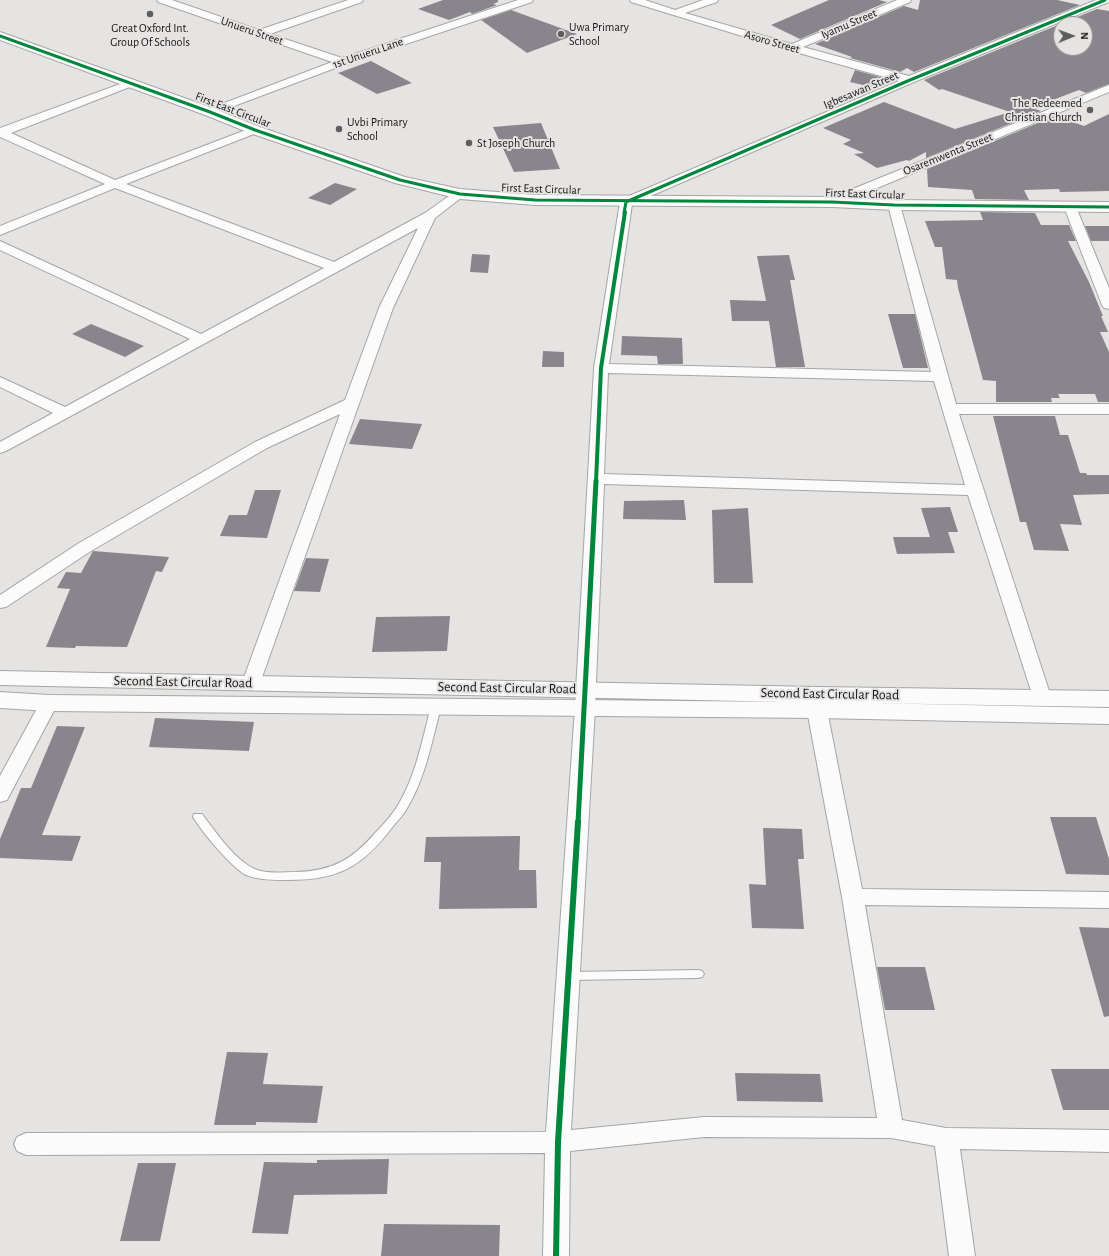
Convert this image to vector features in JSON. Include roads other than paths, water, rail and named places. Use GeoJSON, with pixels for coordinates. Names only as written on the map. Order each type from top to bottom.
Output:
{"type":"FeatureCollection","features":[{"type":"Feature","properties":{"kind":"main road","name":"First East Circular"},"geometry":{"type":"LineString","coordinates":[[0,36],[210,112],[255,130],[400,180],[460,194],[535,200],[626,202],[832,202],[894,205],[1109,207]]}},
{"type":"Feature","properties":{"kind":"main road","name":"Second East Circular Road"},"geometry":{"type":"LineString","coordinates":[[0,678],[251,683],[817,710],[1109,716]]}},
{"type":"Feature","properties":{"kind":"main road","name":"Second East Circular Road"},"geometry":{"type":"LineString","coordinates":[[0,700],[49,703],[436,707],[585,698],[817,695],[1109,699]]}},
{"type":"Feature","properties":{"kind":"street","name":"Unueru Street"},"geometry":{"type":"LineString","coordinates":[[164,0],[342,62]]}},
{"type":"Feature","properties":{"kind":"street"},"geometry":{"type":"LineString","coordinates":[[258,34],[358,0]]}},
{"type":"Feature","properties":{"kind":"street","name":"1st Unueru Lane"},"geometry":{"type":"LineString","coordinates":[[210,112],[342,62],[528,0]]}},
{"type":"Feature","properties":{"kind":"street","name":"Asoro Street"},"geometry":{"type":"LineString","coordinates":[[635,0],[792,48],[910,80]]}},
{"type":"Feature","properties":{"kind":"street"},"geometry":{"type":"LineString","coordinates":[[675,13],[713,0]]}},
{"type":"Feature","properties":{"kind":"street","name":"Iyamu Street"},"geometry":{"type":"LineString","coordinates":[[792,48],[906,0]]}},
{"type":"Feature","properties":{"kind":"street","name":"Igbesawan Street"},"geometry":{"type":"LineString","coordinates":[[626,202],[910,80],[1105,0]]}},
{"type":"Feature","properties":{"kind":"street"},"geometry":{"type":"LineString","coordinates":[[1,133],[131,83]]}},
{"type":"Feature","properties":{"kind":"street","name":"Osaremwenta Street"},"geometry":{"type":"LineString","coordinates":[[832,202],[1109,88]]}},
{"type":"Feature","properties":{"kind":"street"},"geometry":{"type":"LineString","coordinates":[[0,231],[115,184],[255,130]]}},
{"type":"Feature","properties":{"kind":"street"},"geometry":{"type":"LineString","coordinates":[[1,133],[115,184],[335,267]]}},
{"type":"Feature","properties":{"kind":"street"},"geometry":{"type":"LineString","coordinates":[[0,448],[430,216],[460,194]]}},
{"type":"Feature","properties":{"kind":"street"},"geometry":{"type":"LineString","coordinates":[[556,1256],[558,1142],[585,698],[601,368],[626,202]]}},
{"type":"Feature","properties":{"kind":"street"},"geometry":{"type":"LineString","coordinates":[[894,205],[940,377],[1042,697]]}},
{"type":"Feature","properties":{"kind":"street"},"geometry":{"type":"LineString","coordinates":[[1070,207],[1109,305]]}},
{"type":"Feature","properties":{"kind":"street"},"geometry":{"type":"LineString","coordinates":[[251,683],[386,308],[430,216]]}},
{"type":"Feature","properties":{"kind":"street"},"geometry":{"type":"LineString","coordinates":[[0,245],[201,339]]}},
{"type":"Feature","properties":{"kind":"street"},"geometry":{"type":"LineString","coordinates":[[601,368],[940,377]]}},
{"type":"Feature","properties":{"kind":"street"},"geometry":{"type":"LineString","coordinates":[[0,381],[65,413]]}},
{"type":"Feature","properties":{"kind":"street"},"geometry":{"type":"LineString","coordinates":[[0,603],[85,547],[261,445],[353,402]]}},
{"type":"Feature","properties":{"kind":"street"},"geometry":{"type":"LineString","coordinates":[[950,409],[1109,409]]}},
{"type":"Feature","properties":{"kind":"street"},"geometry":{"type":"LineString","coordinates":[[595,479],[975,490]]}},
{"type":"Feature","properties":{"kind":"street"},"geometry":{"type":"LineString","coordinates":[[0,795],[49,703]]}},
{"type":"Feature","properties":{"kind":"street"},"geometry":{"type":"LineString","coordinates":[[817,710],[853,897],[891,1128]]}},
{"type":"Feature","properties":{"kind":"street"},"geometry":{"type":"LineString","coordinates":[[853,897],[1109,900]]}},
{"type":"Feature","properties":{"kind":"street"},"geometry":{"type":"LineString","coordinates":[[26,1144],[558,1142],[704,1127],[891,1128],[946,1138],[1109,1140]]}},
{"type":"Feature","properties":{"kind":"street"},"geometry":{"type":"LineString","coordinates":[[946,1138],[962,1256]]}},
{"type":"Feature","properties":{"kind":"lane"},"geometry":{"type":"LineString","coordinates":[[198,817],[238,863],[250,872],[272,876],[306,877],[325,874],[343,868],[368,850],[402,808],[422,762],[436,707]]}},
{"type":"Feature","properties":{"kind":"lane"},"geometry":{"type":"LineString","coordinates":[[568,976],[698,974]]}},
{"type":"Feature","properties":{"kind":"place","name":"Great Oxford Int. Group Of Schools"},"geometry":{"type":"Point","coordinates":[150,14]}},
{"type":"Feature","properties":{"kind":"place","name":"Uwa Primary School"},"geometry":{"type":"Point","coordinates":[561,34]}},
{"type":"Feature","properties":{"kind":"place","name":"The Redeemed Christian Church"},"geometry":{"type":"Point","coordinates":[1090,110]}},
{"type":"Feature","properties":{"kind":"place","name":"Uvbi Primary School"},"geometry":{"type":"Point","coordinates":[339,129]}},
{"type":"Feature","properties":{"kind":"place","name":"St Joseph Church"},"geometry":{"type":"Point","coordinates":[469,143]}}]}
